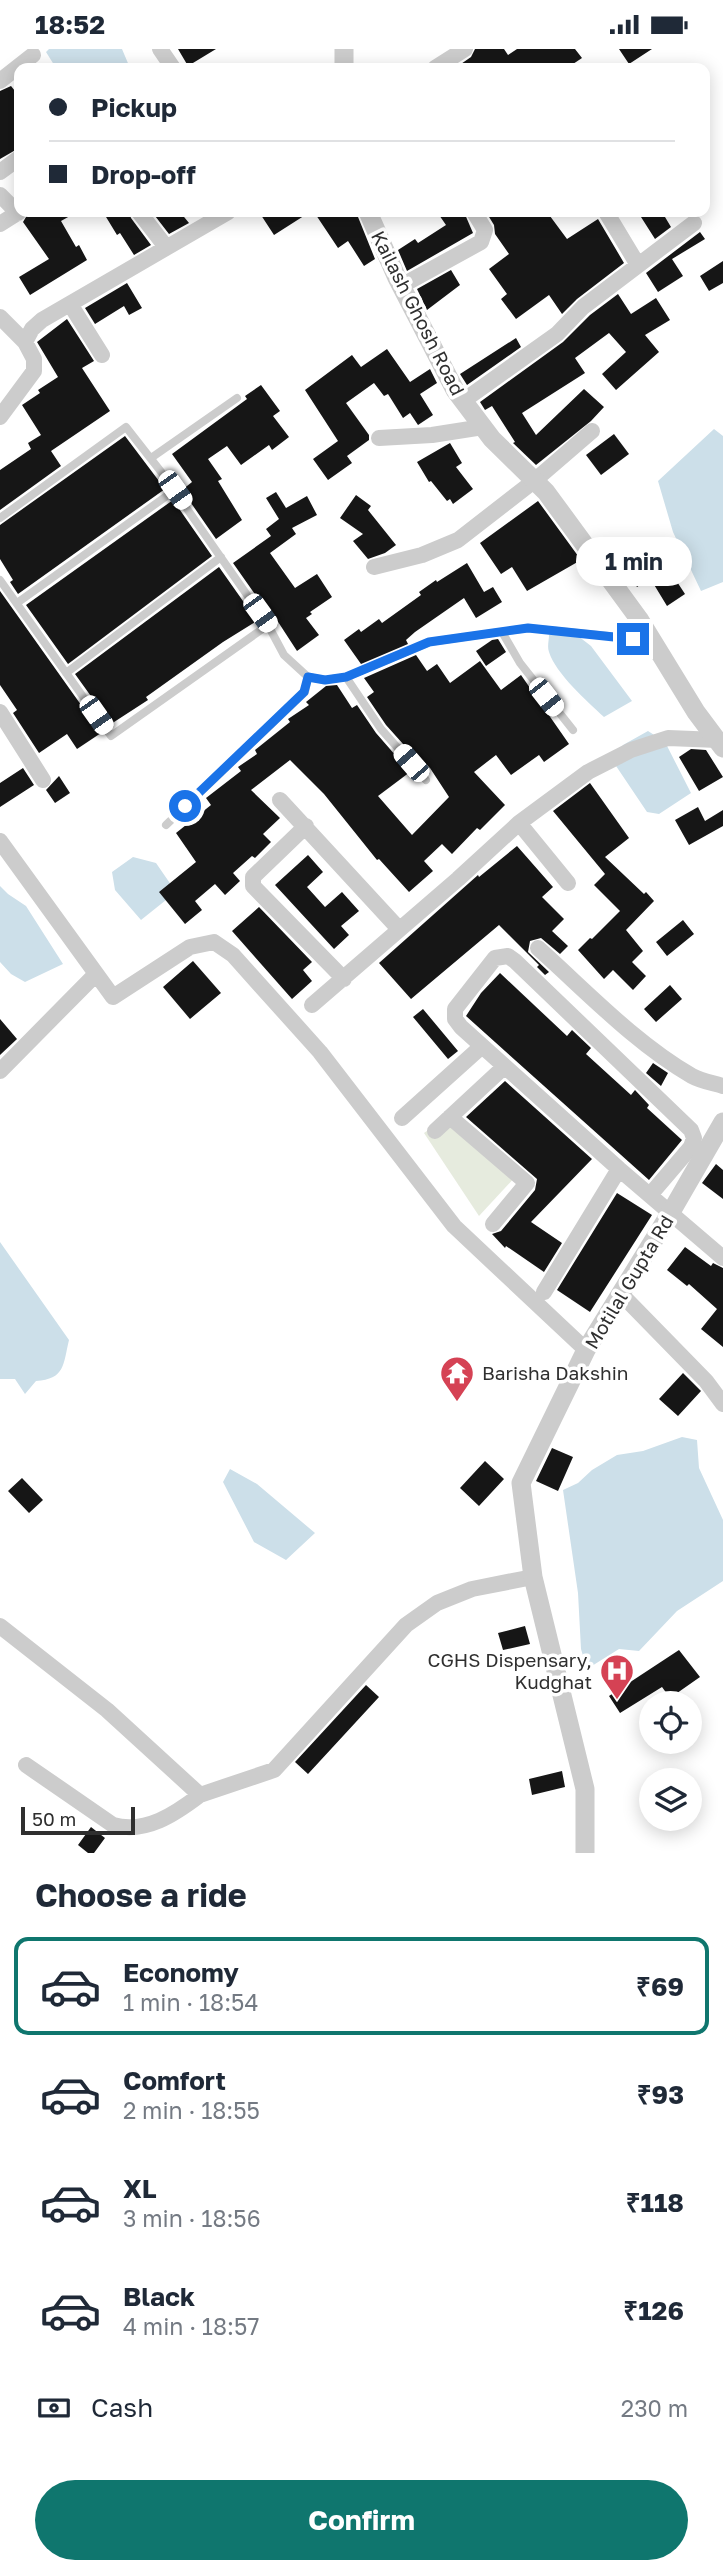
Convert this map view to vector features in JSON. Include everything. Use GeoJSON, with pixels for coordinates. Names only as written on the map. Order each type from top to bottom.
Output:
{"type":"FeatureCollection","features":[{"type":"Feature","properties":{"kind":"street"},"geometry":{"type":"LineString","coordinates":[[443,63],[465,49]]}},
{"type":"Feature","properties":{"kind":"street"},"geometry":{"type":"LineString","coordinates":[[0,195],[14,208]]}},
{"type":"Feature","properties":{"kind":"street"},"geometry":{"type":"LineString","coordinates":[[143,217],[166,247]]}},
{"type":"Feature","properties":{"kind":"street"},"geometry":{"type":"LineString","coordinates":[[26,342],[32,329],[42,320],[219,217]]}},
{"type":"Feature","properties":{"kind":"street","name":"Kailash Ghosh Road"},"geometry":{"type":"LineString","coordinates":[[370,217],[401,286],[455,390],[483,427],[547,492],[652,641],[696,712],[720,744]]}},
{"type":"Feature","properties":{"kind":"street"},"geometry":{"type":"LineString","coordinates":[[401,286],[481,242],[485,230],[477,217]]}},
{"type":"Feature","properties":{"kind":"street"},"geometry":{"type":"LineString","coordinates":[[609,217],[638,265]]}},
{"type":"Feature","properties":{"kind":"street"},"geometry":{"type":"LineString","coordinates":[[463,401],[557,334],[583,307],[694,223]]}},
{"type":"Feature","properties":{"kind":"street"},"geometry":{"type":"LineString","coordinates":[[70,304],[102,355]]}},
{"type":"Feature","properties":{"kind":"street"},"geometry":{"type":"LineString","coordinates":[[0,317],[26,342],[34,359],[34,371],[0,417]]}},
{"type":"Feature","properties":{"kind":"street"},"geometry":{"type":"LineString","coordinates":[[379,438],[432,435],[483,427]]}},
{"type":"Feature","properties":{"kind":"street"},"geometry":{"type":"LineString","coordinates":[[374,567],[422,555],[458,540],[534,481],[592,431]]}},
{"type":"Feature","properties":{"kind":"street"},"geometry":{"type":"LineString","coordinates":[[3,711],[43,779]]}},
{"type":"Feature","properties":{"kind":"street"},"geometry":{"type":"LineString","coordinates":[[312,1005],[519,823],[588,772],[631,750],[668,738],[720,744]]}},
{"type":"Feature","properties":{"kind":"street"},"geometry":{"type":"LineString","coordinates":[[280,800],[399,929]]}},
{"type":"Feature","properties":{"kind":"street"},"geometry":{"type":"LineString","coordinates":[[519,823],[568,883]]}},
{"type":"Feature","properties":{"kind":"street"},"geometry":{"type":"LineString","coordinates":[[306,826],[253,877],[252,882],[344,979]]}},
{"type":"Feature","properties":{"kind":"street"},"geometry":{"type":"LineString","coordinates":[[3,849],[113,997],[190,947],[214,942],[233,955],[320,1052],[454,1226],[586,1350]]}},
{"type":"Feature","properties":{"kind":"street"},"geometry":{"type":"LineString","coordinates":[[538,948],[663,1057],[695,1077],[723,1086]]}},
{"type":"Feature","properties":{"kind":"street"},"geometry":{"type":"LineString","coordinates":[[650,1195],[691,1147],[694,1138],[691,1130],[508,956],[495,958],[455,1009],[455,1019],[481,1047],[619,1169],[723,1258]]}},
{"type":"Feature","properties":{"kind":"street"},"geometry":{"type":"LineString","coordinates":[[0,1071],[95,975]]}},
{"type":"Feature","properties":{"kind":"street"},"geometry":{"type":"LineString","coordinates":[[402,1118],[481,1047]]}},
{"type":"Feature","properties":{"kind":"street"},"geometry":{"type":"LineString","coordinates":[[435,1131],[504,1067]]}},
{"type":"Feature","properties":{"kind":"street"},"geometry":{"type":"LineString","coordinates":[[450,1117],[527,1184],[493,1224]]}},
{"type":"Feature","properties":{"kind":"street","name":"Motilal Gupta Rd"},"geometry":{"type":"LineString","coordinates":[[585,1853],[585,1789],[533,1577],[521,1483],[586,1350],[723,1122]]}},
{"type":"Feature","properties":{"kind":"street"},"geometry":{"type":"LineString","coordinates":[[544,1292],[619,1169]]}},
{"type":"Feature","properties":{"kind":"street"},"geometry":{"type":"LineString","coordinates":[[621,1294],[706,1381],[723,1404]]}},
{"type":"Feature","properties":{"kind":"street"},"geometry":{"type":"LineString","coordinates":[[26,1765],[113,1825],[127,1829],[148,1826],[200,1795],[274,1770],[406,1625],[438,1604],[472,1589],[533,1577]]}},
{"type":"Feature","properties":{"kind":"street"},"geometry":{"type":"LineString","coordinates":[[0,1626],[107,1710],[200,1795]]}},
{"type":"Feature","properties":{"kind":"lane"},"geometry":{"type":"LineString","coordinates":[[150,458],[237,398]]}},
{"type":"Feature","properties":{"kind":"lane"},"geometry":{"type":"LineString","coordinates":[[0,518],[127,427],[175,490],[268,625],[284,655],[308,677],[325,680],[346,677],[429,642],[528,628],[652,641]]}},
{"type":"Feature","properties":{"kind":"lane"},"geometry":{"type":"LineString","coordinates":[[17,603],[175,490]]}},
{"type":"Feature","properties":{"kind":"lane"},"geometry":{"type":"LineString","coordinates":[[66,673],[221,557]]}},
{"type":"Feature","properties":{"kind":"lane"},"geometry":{"type":"LineString","coordinates":[[0,580],[111,736],[268,625]]}},
{"type":"Feature","properties":{"kind":"lane"},"geometry":{"type":"LineString","coordinates":[[502,632],[520,663],[573,730]]}},
{"type":"Feature","properties":{"kind":"lane"},"geometry":{"type":"LineString","coordinates":[[166,825],[304,692],[308,677]]}},
{"type":"Feature","properties":{"kind":"lane"},"geometry":{"type":"LineString","coordinates":[[346,677],[381,729],[426,780]]}},
{"type":"Feature","properties":{"kind":"shaded area"},"geometry":{"type":"Polygon","coordinates":[[[454,1112],[517,1175],[479,1216],[424,1133],[454,1112]]]}},
{"type":"Feature","properties":{"kind":"water"},"geometry":{"type":"Polygon","coordinates":[[[49,49],[122,49],[128,63],[53,63],[46,52],[49,49]]]}},
{"type":"Feature","properties":{"kind":"water"},"geometry":{"type":"Polygon","coordinates":[[[714,429],[723,436],[723,582],[701,591],[673,532],[658,481],[714,429]]]}},
{"type":"Feature","properties":{"kind":"water"},"geometry":{"type":"Polygon","coordinates":[[[569,629],[591,646],[632,701],[604,717],[565,678],[548,650],[548,643],[549,635],[569,629]]]}},
{"type":"Feature","properties":{"kind":"water"},"geometry":{"type":"Polygon","coordinates":[[[648,731],[665,742],[691,793],[659,814],[647,812],[612,760],[623,745],[648,731]]]}},
{"type":"Feature","properties":{"kind":"water"},"geometry":{"type":"Polygon","coordinates":[[[133,857],[156,863],[176,892],[141,920],[115,890],[112,872],[133,857]]]}},
{"type":"Feature","properties":{"kind":"water"},"geometry":{"type":"Polygon","coordinates":[[[0,886],[26,906],[63,964],[25,982],[11,974],[0,962],[0,886]]]}},
{"type":"Feature","properties":{"kind":"water"},"geometry":{"type":"Polygon","coordinates":[[[0,1242],[69,1340],[64,1363],[58,1374],[36,1381],[25,1394],[15,1379],[0,1379],[0,1242]]]}},
{"type":"Feature","properties":{"kind":"water"},"geometry":{"type":"Polygon","coordinates":[[[682,1437],[697,1440],[699,1468],[723,1520],[723,1581],[677,1611],[639,1651],[619,1649],[587,1669],[581,1649],[578,1593],[563,1490],[578,1483],[592,1470],[617,1455],[643,1451],[682,1437]]]}},
{"type":"Feature","properties":{"kind":"water"},"geometry":{"type":"Polygon","coordinates":[[[230,1469],[257,1484],[315,1533],[286,1560],[254,1542],[223,1482],[230,1469]]]}},
{"type":"Feature","properties":{"kind":"building"},"geometry":{"type":"Polygon","coordinates":[[[178,49],[216,49],[193,63],[186,63],[178,49]]]}},
{"type":"Feature","properties":{"kind":"building"},"geometry":{"type":"Polygon","coordinates":[[[475,49],[504,49],[508,55],[517,49],[575,49],[582,58],[574,63],[462,63],[471,57],[475,49]]]}},
{"type":"Feature","properties":{"kind":"building"},"geometry":{"type":"Polygon","coordinates":[[[619,49],[652,49],[631,63],[619,49]]]}},
{"type":"Feature","properties":{"kind":"building"},"geometry":{"type":"Polygon","coordinates":[[[11,86],[14,90],[14,151],[0,159],[0,91],[11,86]]]}},
{"type":"Feature","properties":{"kind":"building"},"geometry":{"type":"Polygon","coordinates":[[[26,217],[68,217],[61,221],[87,260],[30,295],[19,277],[49,259],[23,222],[26,217]]]}},
{"type":"Feature","properties":{"kind":"building"},"geometry":{"type":"Polygon","coordinates":[[[106,217],[131,217],[151,245],[134,255],[120,233],[117,235],[106,217]]]}},
{"type":"Feature","properties":{"kind":"building"},"geometry":{"type":"Polygon","coordinates":[[[156,217],[184,217],[189,223],[169,234],[156,217]]]}},
{"type":"Feature","properties":{"kind":"building"},"geometry":{"type":"Polygon","coordinates":[[[262,217],[302,217],[274,235],[262,217]]]}},
{"type":"Feature","properties":{"kind":"building"},"geometry":{"type":"Polygon","coordinates":[[[317,217],[358,217],[375,259],[364,266],[348,241],[338,248],[317,217]]]}},
{"type":"Feature","properties":{"kind":"building"},"geometry":{"type":"Polygon","coordinates":[[[440,217],[466,217],[473,233],[407,271],[398,250],[415,239],[418,243],[446,225],[440,217]]]}},
{"type":"Feature","properties":{"kind":"building"},"geometry":{"type":"Polygon","coordinates":[[[489,217],[551,217],[567,239],[598,219],[624,263],[562,314],[549,295],[516,319],[501,299],[507,294],[489,269],[509,254],[495,234],[489,217]]]}},
{"type":"Feature","properties":{"kind":"building"},"geometry":{"type":"Polygon","coordinates":[[[641,217],[665,217],[671,227],[655,239],[641,217]]]}},
{"type":"Feature","properties":{"kind":"building"},"geometry":{"type":"Polygon","coordinates":[[[700,232],[705,239],[672,259],[683,276],[658,292],[646,273],[700,232]]]}},
{"type":"Feature","properties":{"kind":"building"},"geometry":{"type":"Polygon","coordinates":[[[723,261],[723,283],[709,291],[700,276],[723,261]]]}},
{"type":"Feature","properties":{"kind":"building"},"geometry":{"type":"Polygon","coordinates":[[[451,270],[460,285],[427,310],[417,289],[451,270]]]}},
{"type":"Feature","properties":{"kind":"building"},"geometry":{"type":"Polygon","coordinates":[[[127,283],[142,308],[129,315],[124,306],[95,324],[85,308],[127,283]]]}},
{"type":"Feature","properties":{"kind":"building"},"geometry":{"type":"Polygon","coordinates":[[[618,294],[631,314],[656,298],[670,320],[645,335],[659,352],[616,390],[602,374],[626,352],[609,333],[575,358],[585,373],[522,413],[536,435],[584,389],[604,407],[591,421],[536,465],[513,443],[515,442],[492,406],[485,410],[480,402],[563,342],[590,315],[618,294]]]}},
{"type":"Feature","properties":{"kind":"building"},"geometry":{"type":"Polygon","coordinates":[[[67,319],[94,361],[82,368],[110,411],[51,451],[61,466],[0,510],[0,470],[31,449],[28,443],[41,435],[22,405],[58,377],[37,342],[67,319]]]}},
{"type":"Feature","properties":{"kind":"building"},"geometry":{"type":"Polygon","coordinates":[[[516,338],[521,347],[467,385],[460,374],[516,338]]]}},
{"type":"Feature","properties":{"kind":"building"},"geometry":{"type":"Polygon","coordinates":[[[387,349],[410,382],[430,369],[437,383],[420,394],[433,415],[418,425],[410,413],[403,418],[388,394],[384,396],[374,383],[346,403],[369,435],[369,440],[347,456],[352,463],[328,480],[313,459],[338,441],[305,390],[352,355],[361,367],[387,349]]]}},
{"type":"Feature","properties":{"kind":"building"},"geometry":{"type":"Polygon","coordinates":[[[261,385],[280,411],[273,416],[289,437],[272,450],[269,445],[241,465],[227,446],[208,459],[222,479],[218,481],[242,520],[216,539],[182,490],[192,482],[172,454],[247,399],[245,396],[261,385]]]}},
{"type":"Feature","properties":{"kind":"building"},"geometry":{"type":"Polygon","coordinates":[[[614,434],[629,454],[601,475],[586,455],[614,434]]]}},
{"type":"Feature","properties":{"kind":"building"},"geometry":{"type":"Polygon","coordinates":[[[125,436],[165,489],[18,594],[0,559],[0,525],[125,436]]]}},
{"type":"Feature","properties":{"kind":"building"},"geometry":{"type":"Polygon","coordinates":[[[450,443],[462,463],[456,467],[473,489],[453,504],[429,482],[417,462],[450,443]]]}},
{"type":"Feature","properties":{"kind":"building"},"geometry":{"type":"Polygon","coordinates":[[[276,492],[286,508],[307,496],[317,515],[292,528],[296,534],[270,553],[295,588],[317,574],[332,597],[310,612],[312,614],[306,618],[319,635],[297,651],[271,611],[268,613],[233,563],[271,536],[266,529],[279,519],[266,498],[276,492]]]}},
{"type":"Feature","properties":{"kind":"building"},"geometry":{"type":"Polygon","coordinates":[[[356,495],[371,506],[368,510],[396,545],[385,553],[368,559],[353,541],[363,534],[340,518],[356,495]]]}},
{"type":"Feature","properties":{"kind":"building"},"geometry":{"type":"Polygon","coordinates":[[[173,500],[212,556],[68,664],[26,605],[173,500]]]}},
{"type":"Feature","properties":{"kind":"building"},"geometry":{"type":"Polygon","coordinates":[[[538,501],[581,560],[527,591],[512,567],[501,574],[480,543],[538,501]]]}},
{"type":"Feature","properties":{"kind":"building"},"geometry":{"type":"Polygon","coordinates":[[[652,554],[665,575],[670,571],[685,594],[667,606],[650,578],[637,587],[627,571],[652,554]]]}},
{"type":"Feature","properties":{"kind":"building"},"geometry":{"type":"Polygon","coordinates":[[[467,563],[484,592],[493,587],[502,602],[476,618],[464,598],[415,632],[406,640],[408,644],[361,664],[344,640],[379,619],[382,623],[421,595],[419,592],[436,580],[437,582],[467,563]]]}},
{"type":"Feature","properties":{"kind":"building"},"geometry":{"type":"Polygon","coordinates":[[[219,567],[257,621],[223,642],[146,697],[148,700],[111,724],[75,674],[219,567]]]}},
{"type":"Feature","properties":{"kind":"building"},"geometry":{"type":"Polygon","coordinates":[[[0,591],[101,733],[77,749],[67,734],[39,753],[13,713],[17,710],[0,685],[0,591]]]}},
{"type":"Feature","properties":{"kind":"building"},"geometry":{"type":"Polygon","coordinates":[[[498,639],[506,652],[486,666],[476,651],[498,639]]]}},
{"type":"Feature","properties":{"kind":"building"},"geometry":{"type":"Polygon","coordinates":[[[416,655],[427,671],[437,664],[450,683],[480,661],[501,690],[521,675],[569,744],[544,762],[539,755],[511,775],[496,755],[474,772],[505,805],[480,830],[477,828],[452,854],[442,844],[424,861],[433,871],[409,892],[379,859],[377,860],[324,794],[290,760],[251,790],[280,818],[263,834],[271,842],[255,858],[252,856],[233,873],[240,881],[225,895],[215,884],[195,901],[202,910],[185,924],[159,892],[196,862],[176,833],[211,805],[206,798],[241,771],[238,767],[257,754],[255,750],[290,722],[288,719],[309,705],[306,702],[326,686],[337,685],[352,708],[357,705],[376,733],[410,772],[378,796],[412,835],[449,797],[430,768],[424,762],[421,764],[386,725],[367,697],[374,692],[364,678],[416,655]]]}},
{"type":"Feature","properties":{"kind":"building"},"geometry":{"type":"Polygon","coordinates":[[[691,749],[706,750],[723,777],[699,791],[679,757],[691,749]]]}},
{"type":"Feature","properties":{"kind":"building"},"geometry":{"type":"Polygon","coordinates":[[[23,768],[34,785],[0,807],[0,783],[23,768]]]}},
{"type":"Feature","properties":{"kind":"building"},"geometry":{"type":"Polygon","coordinates":[[[59,776],[70,793],[55,803],[46,790],[59,776]]]}},
{"type":"Feature","properties":{"kind":"building"},"geometry":{"type":"Polygon","coordinates":[[[590,783],[629,838],[605,857],[654,901],[626,930],[643,951],[632,962],[646,976],[633,990],[613,970],[604,979],[578,950],[620,911],[594,885],[605,874],[553,811],[590,783]]]}},
{"type":"Feature","properties":{"kind":"building"},"geometry":{"type":"Polygon","coordinates":[[[698,807],[705,821],[723,810],[723,826],[689,845],[675,820],[698,807]]]}},
{"type":"Feature","properties":{"kind":"building"},"geometry":{"type":"Polygon","coordinates":[[[517,846],[553,887],[542,897],[564,919],[552,931],[568,946],[560,954],[541,938],[530,941],[528,952],[549,972],[545,975],[537,967],[539,965],[499,925],[411,999],[379,963],[478,875],[479,877],[517,846]]]}},
{"type":"Feature","properties":{"kind":"building"},"geometry":{"type":"Polygon","coordinates":[[[308,855],[323,872],[307,887],[325,907],[342,892],[359,911],[341,926],[349,935],[334,949],[275,885],[308,855]]]}},
{"type":"Feature","properties":{"kind":"building"},"geometry":{"type":"Polygon","coordinates":[[[259,907],[312,962],[303,970],[312,981],[292,999],[232,931],[259,907]]]}},
{"type":"Feature","properties":{"kind":"building"},"geometry":{"type":"Polygon","coordinates":[[[683,920],[694,934],[667,956],[656,942],[683,920]]]}},
{"type":"Feature","properties":{"kind":"building"},"geometry":{"type":"Polygon","coordinates":[[[193,961],[221,993],[190,1019],[163,987],[193,961]]]}},
{"type":"Feature","properties":{"kind":"building"},"geometry":{"type":"Polygon","coordinates":[[[500,973],[567,1036],[572,1030],[591,1048],[586,1054],[631,1095],[635,1090],[649,1105],[647,1108],[682,1140],[649,1180],[466,1016],[481,993],[500,973]]]}},
{"type":"Feature","properties":{"kind":"building"},"geometry":{"type":"Polygon","coordinates":[[[670,985],[682,999],[656,1022],[644,1009],[670,985]]]}},
{"type":"Feature","properties":{"kind":"building"},"geometry":{"type":"Polygon","coordinates":[[[423,1009],[458,1051],[448,1059],[413,1017],[423,1009]]]}},
{"type":"Feature","properties":{"kind":"building"},"geometry":{"type":"Polygon","coordinates":[[[0,1019],[17,1039],[0,1055],[0,1019]]]}},
{"type":"Feature","properties":{"kind":"building"},"geometry":{"type":"Polygon","coordinates":[[[653,1063],[668,1073],[661,1086],[646,1073],[653,1063]]]}},
{"type":"Feature","properties":{"kind":"building"},"geometry":{"type":"Polygon","coordinates":[[[505,1081],[592,1159],[531,1222],[562,1243],[544,1272],[506,1246],[505,1248],[492,1234],[501,1231],[535,1190],[537,1179],[466,1117],[505,1081]]]}},
{"type":"Feature","properties":{"kind":"building"},"geometry":{"type":"Polygon","coordinates":[[[716,1164],[723,1170],[723,1199],[702,1183],[716,1164]]]}},
{"type":"Feature","properties":{"kind":"building"},"geometry":{"type":"Polygon","coordinates":[[[617,1193],[652,1215],[590,1312],[557,1290],[617,1193]]]}},
{"type":"Feature","properties":{"kind":"building"},"geometry":{"type":"Polygon","coordinates":[[[685,1247],[711,1266],[713,1263],[723,1268],[723,1347],[701,1329],[717,1309],[689,1284],[687,1286],[667,1270],[685,1247]]]}},
{"type":"Feature","properties":{"kind":"building"},"geometry":{"type":"Polygon","coordinates":[[[683,1373],[701,1391],[678,1416],[659,1399],[683,1373]]]}},
{"type":"Feature","properties":{"kind":"building"},"geometry":{"type":"Polygon","coordinates":[[[552,1448],[573,1457],[558,1491],[536,1481],[552,1448]]]}},
{"type":"Feature","properties":{"kind":"building"},"geometry":{"type":"Polygon","coordinates":[[[485,1461],[504,1479],[479,1506],[460,1488],[485,1461]]]}},
{"type":"Feature","properties":{"kind":"building"},"geometry":{"type":"Polygon","coordinates":[[[22,1478],[43,1500],[29,1513],[8,1491],[22,1478]]]}},
{"type":"Feature","properties":{"kind":"building"},"geometry":{"type":"Polygon","coordinates":[[[525,1626],[530,1644],[503,1650],[498,1633],[525,1626]]]}},
{"type":"Feature","properties":{"kind":"building"},"geometry":{"type":"Polygon","coordinates":[[[679,1650],[700,1677],[680,1691],[665,1691],[662,1687],[656,1691],[639,1691],[639,1701],[620,1713],[609,1696],[679,1650]]]}},
{"type":"Feature","properties":{"kind":"building"},"geometry":{"type":"Polygon","coordinates":[[[366,1685],[379,1697],[308,1774],[295,1762],[366,1685]]]}},
{"type":"Feature","properties":{"kind":"building"},"geometry":{"type":"Polygon","coordinates":[[[562,1771],[565,1787],[532,1795],[529,1779],[562,1771]]]}},
{"type":"Feature","properties":{"kind":"building"},"geometry":{"type":"Polygon","coordinates":[[[91,1827],[105,1838],[94,1853],[88,1853],[78,1845],[91,1827]]]}},
{"type":"Feature","properties":{"kind":"place","name":"Barisha Dakshin"},"geometry":{"type":"Point","coordinates":[457,1403]}},
{"type":"Feature","properties":{"kind":"place","name":"CGHS Dispensary, Kudghat"},"geometry":{"type":"Point","coordinates":[617,1701]}},
{"type":"Feature","properties":{"kind":"route"},"geometry":{"type":"LineString","coordinates":[[185,806],[304,692],[308,677],[325,680],[346,677],[429,642],[528,628],[633,639]]}}]}
